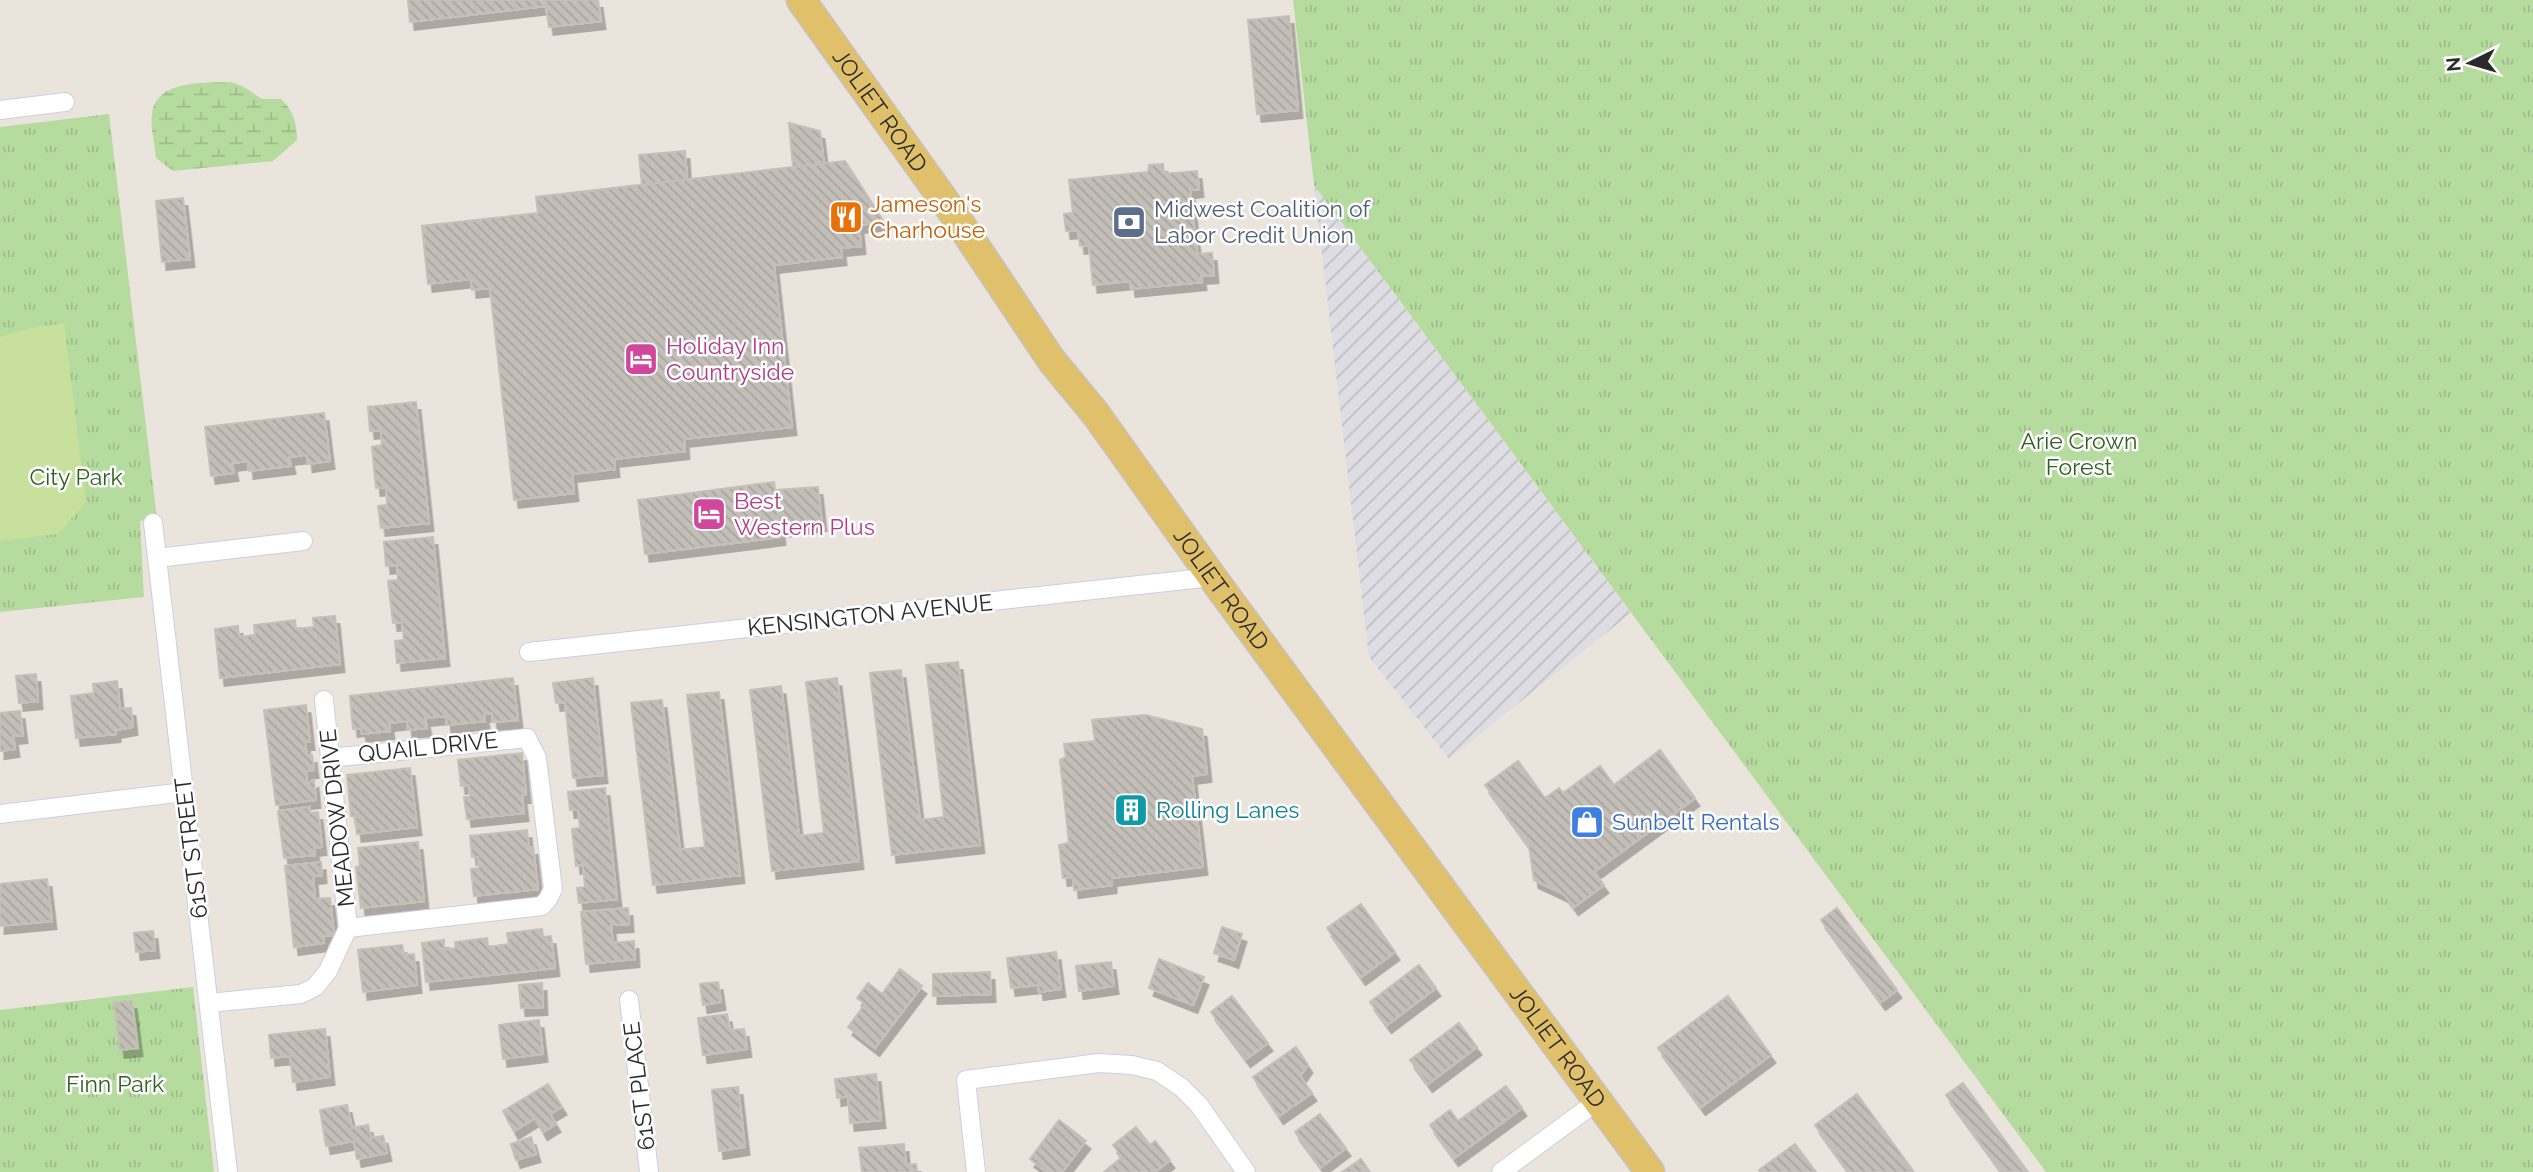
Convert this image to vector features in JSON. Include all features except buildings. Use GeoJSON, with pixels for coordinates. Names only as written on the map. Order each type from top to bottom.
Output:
{"type":"FeatureCollection","features":[{"type":"Feature","properties":{"kind":"main road","name":"JOLIET ROAD"},"geometry":{"type":"LineString","coordinates":[[801,0],[951,210],[1052,361],[1095,413],[1212,577],[1650,1172]]}},
{"type":"Feature","properties":{"kind":"street"},"geometry":{"type":"LineString","coordinates":[[0,110],[65,102]]}},
{"type":"Feature","properties":{"kind":"street","name":"61ST STREET"},"geometry":{"type":"LineString","coordinates":[[153,523],[229,1172]]}},
{"type":"Feature","properties":{"kind":"street"},"geometry":{"type":"LineString","coordinates":[[157,558],[303,541]]}},
{"type":"Feature","properties":{"kind":"street","name":"KENSINGTON AVENUE"},"geometry":{"type":"LineString","coordinates":[[529,652],[1212,577]]}},
{"type":"Feature","properties":{"kind":"street","name":"MEADOW DRIVE"},"geometry":{"type":"LineString","coordinates":[[209,1003],[301,994],[315,987],[328,971],[348,928],[324,700]]}},
{"type":"Feature","properties":{"kind":"street","name":"QUAIL DRIVE"},"geometry":{"type":"LineString","coordinates":[[330,758],[527,738],[537,758],[553,889],[542,906],[348,928]]}},
{"type":"Feature","properties":{"kind":"street"},"geometry":{"type":"LineString","coordinates":[[0,814],[184,792]]}},
{"type":"Feature","properties":{"kind":"street","name":"61ST PLACE"},"geometry":{"type":"LineString","coordinates":[[629,1000],[649,1172]]}},
{"type":"Feature","properties":{"kind":"street"},"geometry":{"type":"LineString","coordinates":[[976,1172],[965,1080],[1099,1063],[1132,1065],[1157,1071],[1181,1087],[1199,1105],[1247,1172]]}},
{"type":"Feature","properties":{"kind":"street"},"geometry":{"type":"LineString","coordinates":[[1501,1172],[1599,1100]]}},
{"type":"Feature","properties":{"kind":"shaded area"},"geometry":{"type":"Polygon","coordinates":[[[1314,185],[1631,613],[1449,759],[1369,657],[1314,185]]]}},
{"type":"Feature","properties":{"kind":"green space","name":"Arie Crown Forest"},"geometry":{"type":"Polygon","coordinates":[[[1293,0],[2533,0],[2533,1172],[2046,1172],[1314,185],[1293,0]]]}},
{"type":"Feature","properties":{"kind":"green space"},"geometry":{"type":"Polygon","coordinates":[[[231,82],[262,99],[281,99],[294,117],[297,140],[273,161],[173,171],[156,158],[152,114],[163,94],[184,85],[231,82]]]}},
{"type":"Feature","properties":{"kind":"green space","name":"City Park"},"geometry":{"type":"Polygon","coordinates":[[[109,114],[157,519],[140,521],[144,597],[0,612],[0,127],[109,114]]]}},
{"type":"Feature","properties":{"kind":"green space"},"geometry":{"type":"Polygon","coordinates":[[[64,323],[86,502],[58,534],[0,541],[0,337],[31,328],[64,323]]]}},
{"type":"Feature","properties":{"kind":"green space","name":"Finn Park"},"geometry":{"type":"Polygon","coordinates":[[[193,987],[214,1172],[0,1172],[0,1010],[193,987]]]}},
{"type":"Feature","properties":{"kind":"place","name":"Jameson's Charhouse"},"geometry":{"type":"Point","coordinates":[846,217]}},
{"type":"Feature","properties":{"kind":"place","name":"Midwest Coalition of Labor Credit Union"},"geometry":{"type":"Point","coordinates":[1129,222]}},
{"type":"Feature","properties":{"kind":"place","name":"Holiday Inn Countryside"},"geometry":{"type":"Point","coordinates":[641,359]}},
{"type":"Feature","properties":{"kind":"place","name":"Best Western Plus"},"geometry":{"type":"Point","coordinates":[709,514]}},
{"type":"Feature","properties":{"kind":"place","name":"Rolling Lanes"},"geometry":{"type":"Point","coordinates":[1131,810]}},
{"type":"Feature","properties":{"kind":"place","name":"Sunbelt Rentals"},"geometry":{"type":"Point","coordinates":[1587,822]}}]}
